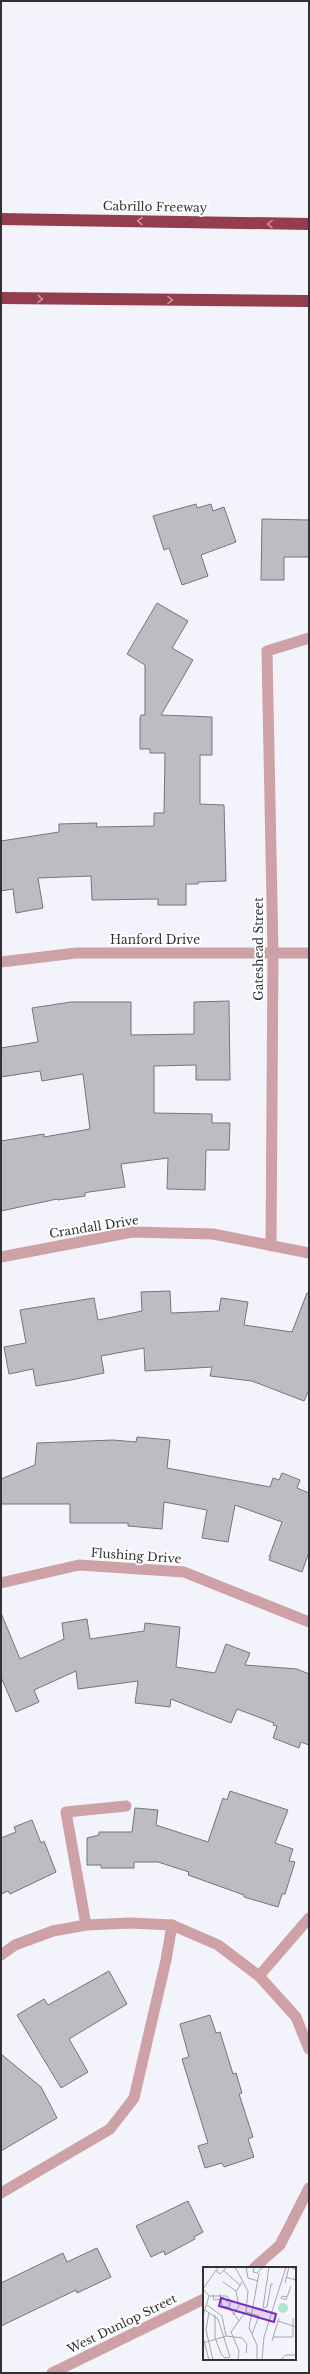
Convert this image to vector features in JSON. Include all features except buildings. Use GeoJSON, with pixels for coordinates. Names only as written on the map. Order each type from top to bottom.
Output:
{"type":"FeatureCollection","features":[{"type":"Feature","properties":{"kind":"highway","name":"Cabrillo Freeway"},"geometry":{"type":"LineString","coordinates":[[1,219],[309,224]]}},
{"type":"Feature","properties":{"kind":"highway"},"geometry":{"type":"LineString","coordinates":[[1,298],[309,302]]}},
{"type":"Feature","properties":{"kind":"street","name":"Gateshead Street"},"geometry":{"type":"LineString","coordinates":[[270,1246],[273,953],[267,651],[309,638]]}},
{"type":"Feature","properties":{"kind":"street","name":"Hanford Drive"},"geometry":{"type":"LineString","coordinates":[[1,962],[76,953],[309,952]]}},
{"type":"Feature","properties":{"kind":"street","name":"Crandall Drive"},"geometry":{"type":"LineString","coordinates":[[1,1256],[132,1232],[213,1234],[309,1253]]}},
{"type":"Feature","properties":{"kind":"street","name":"Flushing Drive"},"geometry":{"type":"LineString","coordinates":[[1,1583],[79,1565],[184,1572],[309,1622]]}},
{"type":"Feature","properties":{"kind":"street"},"geometry":{"type":"LineString","coordinates":[[86,1925],[66,1812],[126,1806]]}},
{"type":"Feature","properties":{"kind":"street"},"geometry":{"type":"LineString","coordinates":[[259,1976],[309,1918]]}},
{"type":"Feature","properties":{"kind":"street"},"geometry":{"type":"LineString","coordinates":[[1,1955],[15,1945],[53,1931],[86,1925],[130,1923],[172,1925],[218,1945],[259,1976],[296,2017],[309,2049]]}},
{"type":"Feature","properties":{"kind":"street"},"geometry":{"type":"LineString","coordinates":[[1,2194],[110,2129],[134,2098],[166,1960],[172,1925]]}},
{"type":"Feature","properties":{"kind":"street"},"geometry":{"type":"LineString","coordinates":[[255,2267],[280,2245],[309,2188]]}},
{"type":"Feature","properties":{"kind":"street","name":"West Dunlop Street"},"geometry":{"type":"LineString","coordinates":[[52,2373],[203,2299]]}}]}
